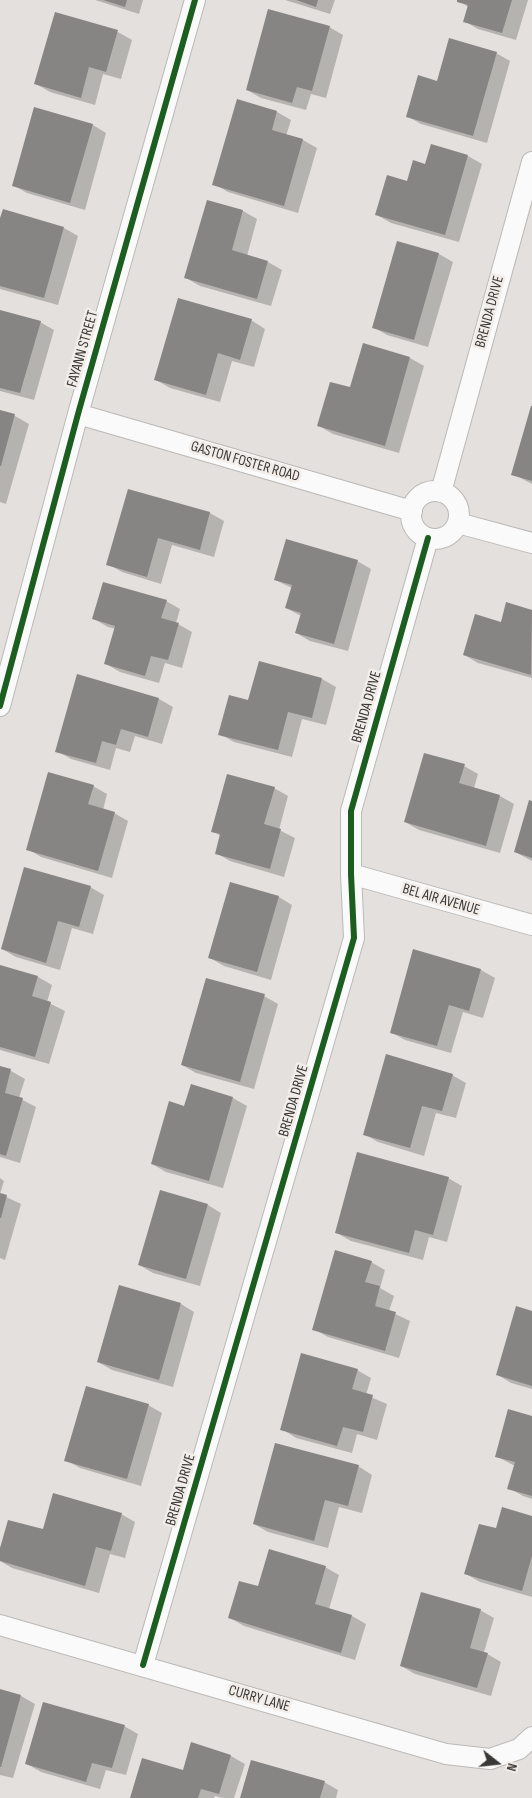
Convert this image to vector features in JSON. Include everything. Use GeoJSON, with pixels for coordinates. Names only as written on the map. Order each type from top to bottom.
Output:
{"type":"FeatureCollection","features":[{"type":"Feature","properties":{"kind":"street","name":"FAYANN STREET"},"geometry":{"type":"LineString","coordinates":[[0,706],[78,414],[194,0]]}},
{"type":"Feature","properties":{"kind":"street","name":"BRENDA DRIVE"},"geometry":{"type":"LineString","coordinates":[[441,492],[532,162]]}},
{"type":"Feature","properties":{"kind":"street","name":"GASTON FOSTER ROAD"},"geometry":{"type":"LineString","coordinates":[[78,414],[412,510]]}},
{"type":"Feature","properties":{"kind":"street"},"geometry":{"type":"LineString","coordinates":[[435,491],[441,492],[450,496],[455,502],[458,509],[458,523],[447,536],[440,539],[428,538],[414,526],[412,510],[414,503],[420,497],[435,491]]}},
{"type":"Feature","properties":{"kind":"street"},"geometry":{"type":"LineString","coordinates":[[458,523],[532,543]]}},
{"type":"Feature","properties":{"kind":"street","name":"BRENDA DRIVE"},"geometry":{"type":"LineString","coordinates":[[144,1665],[354,938],[350,874],[351,811],[428,538]]}},
{"type":"Feature","properties":{"kind":"street","name":"BEL AIR AVENUE"},"geometry":{"type":"LineString","coordinates":[[350,874],[532,925]]}},
{"type":"Feature","properties":{"kind":"street","name":"CURRY LANE"},"geometry":{"type":"LineString","coordinates":[[0,1625],[144,1665],[446,1754],[490,1759],[526,1743]]}},
{"type":"Feature","properties":{"kind":"building"},"geometry":{"type":"Polygon","coordinates":[[[103,0],[127,0],[125,7],[103,0]]]}},
{"type":"Feature","properties":{"kind":"building"},"geometry":{"type":"Polygon","coordinates":[[[296,0],[318,0],[316,7],[296,0]]]}},
{"type":"Feature","properties":{"kind":"building"},"geometry":{"type":"Polygon","coordinates":[[[457,0],[512,0],[502,33],[463,22],[468,5],[457,2],[457,0]]]}},
{"type":"Feature","properties":{"kind":"building"},"geometry":{"type":"Polygon","coordinates":[[[268,9],[330,26],[312,91],[297,87],[292,103],[246,90],[268,9]]]}},
{"type":"Feature","properties":{"kind":"building"},"geometry":{"type":"Polygon","coordinates":[[[55,12],[118,30],[106,72],[89,67],[81,98],[34,84],[55,12]]]}},
{"type":"Feature","properties":{"kind":"building"},"geometry":{"type":"Polygon","coordinates":[[[449,38],[497,52],[473,136],[406,117],[418,75],[437,81],[449,38]]]}},
{"type":"Feature","properties":{"kind":"building"},"geometry":{"type":"Polygon","coordinates":[[[237,99],[277,111],[272,130],[303,139],[284,206],[212,185],[237,99]]]}},
{"type":"Feature","properties":{"kind":"building"},"geometry":{"type":"Polygon","coordinates":[[[34,107],[93,124],[70,203],[12,186],[34,107]]]}},
{"type":"Feature","properties":{"kind":"building"},"geometry":{"type":"Polygon","coordinates":[[[431,144],[468,155],[445,235],[375,215],[387,175],[407,181],[413,160],[425,164],[431,144]]]}},
{"type":"Feature","properties":{"kind":"building"},"geometry":{"type":"Polygon","coordinates":[[[207,200],[243,210],[232,250],[268,261],[257,299],[184,278],[207,200]]]}},
{"type":"Feature","properties":{"kind":"building"},"geometry":{"type":"Polygon","coordinates":[[[3,209],[64,227],[44,298],[0,286],[0,218],[3,209]]]}},
{"type":"Feature","properties":{"kind":"building"},"geometry":{"type":"Polygon","coordinates":[[[397,241],[439,253],[414,340],[372,328],[397,241]]]}},
{"type":"Feature","properties":{"kind":"building"},"geometry":{"type":"Polygon","coordinates":[[[178,298],[252,319],[240,360],[218,353],[206,395],[154,380],[178,298]]]}},
{"type":"Feature","properties":{"kind":"building"},"geometry":{"type":"Polygon","coordinates":[[[0,310],[41,321],[20,393],[0,388],[0,310]]]}},
{"type":"Feature","properties":{"kind":"building"},"geometry":{"type":"Polygon","coordinates":[[[363,343],[410,357],[385,446],[317,426],[330,382],[350,387],[363,343]]]}},
{"type":"Feature","properties":{"kind":"building"},"geometry":{"type":"Polygon","coordinates":[[[532,406],[532,481],[511,475],[532,406]]]}},
{"type":"Feature","properties":{"kind":"building"},"geometry":{"type":"Polygon","coordinates":[[[0,410],[15,414],[1,466],[0,466],[0,410]]]}},
{"type":"Feature","properties":{"kind":"building"},"geometry":{"type":"Polygon","coordinates":[[[128,489],[210,512],[200,550],[158,538],[147,577],[106,565],[128,489]]]}},
{"type":"Feature","properties":{"kind":"building"},"geometry":{"type":"Polygon","coordinates":[[[286,539],[358,560],[334,644],[295,633],[301,613],[285,608],[292,585],[274,580],[286,539]]]}},
{"type":"Feature","properties":{"kind":"building"},"geometry":{"type":"Polygon","coordinates":[[[103,582],[167,600],[161,618],[179,623],[168,660],[151,656],[145,676],[104,664],[115,626],[92,619],[103,582]]]}},
{"type":"Feature","properties":{"kind":"building"},"geometry":{"type":"Polygon","coordinates":[[[506,602],[532,610],[531,675],[463,655],[475,614],[501,622],[506,602]]]}},
{"type":"Feature","properties":{"kind":"building"},"geometry":{"type":"Polygon","coordinates":[[[259,661],[322,678],[312,718],[288,712],[278,750],[218,735],[229,695],[248,700],[259,661]]]}},
{"type":"Feature","properties":{"kind":"building"},"geometry":{"type":"Polygon","coordinates":[[[77,674],[159,698],[148,737],[121,729],[116,745],[102,741],[96,763],[55,752],[77,674]]]}},
{"type":"Feature","properties":{"kind":"building"},"geometry":{"type":"Polygon","coordinates":[[[424,753],[465,764],[459,783],[500,795],[486,846],[404,822],[424,753]]]}},
{"type":"Feature","properties":{"kind":"building"},"geometry":{"type":"Polygon","coordinates":[[[48,772],[94,785],[88,804],[115,812],[98,871],[26,850],[48,772]]]}},
{"type":"Feature","properties":{"kind":"building"},"geometry":{"type":"Polygon","coordinates":[[[227,774],[275,787],[264,824],[281,829],[270,869],[215,854],[220,834],[211,832],[227,774]]]}},
{"type":"Feature","properties":{"kind":"building"},"geometry":{"type":"Polygon","coordinates":[[[529,800],[532,801],[532,858],[514,852],[529,800]]]}},
{"type":"Feature","properties":{"kind":"building"},"geometry":{"type":"Polygon","coordinates":[[[24,867],[91,886],[79,927],[58,921],[46,963],[1,949],[24,867]]]}},
{"type":"Feature","properties":{"kind":"building"},"geometry":{"type":"Polygon","coordinates":[[[230,882],[279,896],[257,972],[208,958],[230,882]]]}},
{"type":"Feature","properties":{"kind":"building"},"geometry":{"type":"Polygon","coordinates":[[[413,949],[481,969],[469,1011],[449,1005],[437,1046],[390,1033],[413,949]]]}},
{"type":"Feature","properties":{"kind":"building"},"geometry":{"type":"Polygon","coordinates":[[[0,965],[38,976],[32,996],[51,1002],[35,1057],[0,1047],[0,965]]]}},
{"type":"Feature","properties":{"kind":"building"},"geometry":{"type":"Polygon","coordinates":[[[206,978],[265,994],[240,1082],[181,1065],[206,978]]]}},
{"type":"Feature","properties":{"kind":"building"},"geometry":{"type":"Polygon","coordinates":[[[386,1054],[453,1074],[442,1111],[422,1106],[410,1148],[363,1135],[386,1054]]]}},
{"type":"Feature","properties":{"kind":"building"},"geometry":{"type":"Polygon","coordinates":[[[0,1066],[11,1069],[5,1093],[23,1098],[6,1156],[0,1154],[0,1066]]]}},
{"type":"Feature","properties":{"kind":"building"},"geometry":{"type":"Polygon","coordinates":[[[191,1084],[233,1097],[209,1181],[151,1164],[169,1101],[184,1106],[191,1084]]]}},
{"type":"Feature","properties":{"kind":"building"},"geometry":{"type":"Polygon","coordinates":[[[357,1152],[449,1177],[433,1235],[415,1230],[409,1253],[335,1233],[357,1152]]]}},
{"type":"Feature","properties":{"kind":"building"},"geometry":{"type":"Polygon","coordinates":[[[160,1190],[208,1204],[186,1279],[138,1265],[160,1190]]]}},
{"type":"Feature","properties":{"kind":"building"},"geometry":{"type":"Polygon","coordinates":[[[0,1193],[7,1195],[1,1218],[0,1218],[0,1193]]]}},
{"type":"Feature","properties":{"kind":"building"},"geometry":{"type":"Polygon","coordinates":[[[335,1250],[372,1261],[365,1282],[380,1286],[375,1306],[396,1312],[385,1351],[312,1330],[335,1250]]]}},
{"type":"Feature","properties":{"kind":"building"},"geometry":{"type":"Polygon","coordinates":[[[119,1285],[181,1303],[159,1380],[97,1362],[119,1285]]]}},
{"type":"Feature","properties":{"kind":"building"},"geometry":{"type":"Polygon","coordinates":[[[516,1306],[532,1311],[532,1386],[496,1375],[516,1306]]]}},
{"type":"Feature","properties":{"kind":"building"},"geometry":{"type":"Polygon","coordinates":[[[301,1353],[358,1369],[352,1389],[373,1395],[363,1432],[343,1427],[337,1446],[280,1430],[301,1353]]]}},
{"type":"Feature","properties":{"kind":"building"},"geometry":{"type":"Polygon","coordinates":[[[86,1386],[149,1404],[127,1479],[64,1461],[86,1386]]]}},
{"type":"Feature","properties":{"kind":"building"},"geometry":{"type":"Polygon","coordinates":[[[508,1409],[532,1416],[532,1496],[507,1489],[515,1462],[495,1457],[508,1409]]]}},
{"type":"Feature","properties":{"kind":"building"},"geometry":{"type":"Polygon","coordinates":[[[275,1443],[359,1465],[348,1506],[325,1500],[314,1541],[253,1524],[275,1443]]]}},
{"type":"Feature","properties":{"kind":"building"},"geometry":{"type":"Polygon","coordinates":[[[53,1493],[122,1513],[111,1551],[96,1547],[85,1586],[0,1561],[0,1548],[8,1520],[43,1529],[53,1493]]]}},
{"type":"Feature","properties":{"kind":"building"},"geometry":{"type":"Polygon","coordinates":[[[502,1507],[532,1516],[532,1556],[522,1591],[464,1574],[479,1524],[496,1528],[502,1507]]]}},
{"type":"Feature","properties":{"kind":"building"},"geometry":{"type":"Polygon","coordinates":[[[269,1549],[326,1566],[315,1604],[352,1615],[341,1653],[228,1618],[239,1581],[258,1586],[269,1549]]]}},
{"type":"Feature","properties":{"kind":"building"},"geometry":{"type":"Polygon","coordinates":[[[421,1592],[481,1609],[470,1648],[488,1653],[477,1688],[400,1666],[421,1592]]]}},
{"type":"Feature","properties":{"kind":"building"},"geometry":{"type":"Polygon","coordinates":[[[0,1689],[21,1695],[1,1767],[0,1767],[0,1689]]]}},
{"type":"Feature","properties":{"kind":"building"},"geometry":{"type":"Polygon","coordinates":[[[43,1702],[125,1725],[112,1768],[92,1763],[86,1782],[25,1764],[43,1702]]]}},
{"type":"Feature","properties":{"kind":"building"},"geometry":{"type":"Polygon","coordinates":[[[191,1742],[231,1755],[219,1794],[201,1789],[198,1798],[130,1798],[142,1758],[183,1770],[191,1742]]]}},
{"type":"Feature","properties":{"kind":"building"},"geometry":{"type":"Polygon","coordinates":[[[251,1760],[325,1781],[320,1798],[240,1798],[251,1760]]]}},
{"type":"Feature","properties":{"kind":"cycle path"},"geometry":{"type":"LineString","coordinates":[[0,706],[78,414],[195,0]]}},
{"type":"Feature","properties":{"kind":"cycle path"},"geometry":{"type":"LineString","coordinates":[[143,1665],[354,938],[351,811],[428,538]]}}]}
